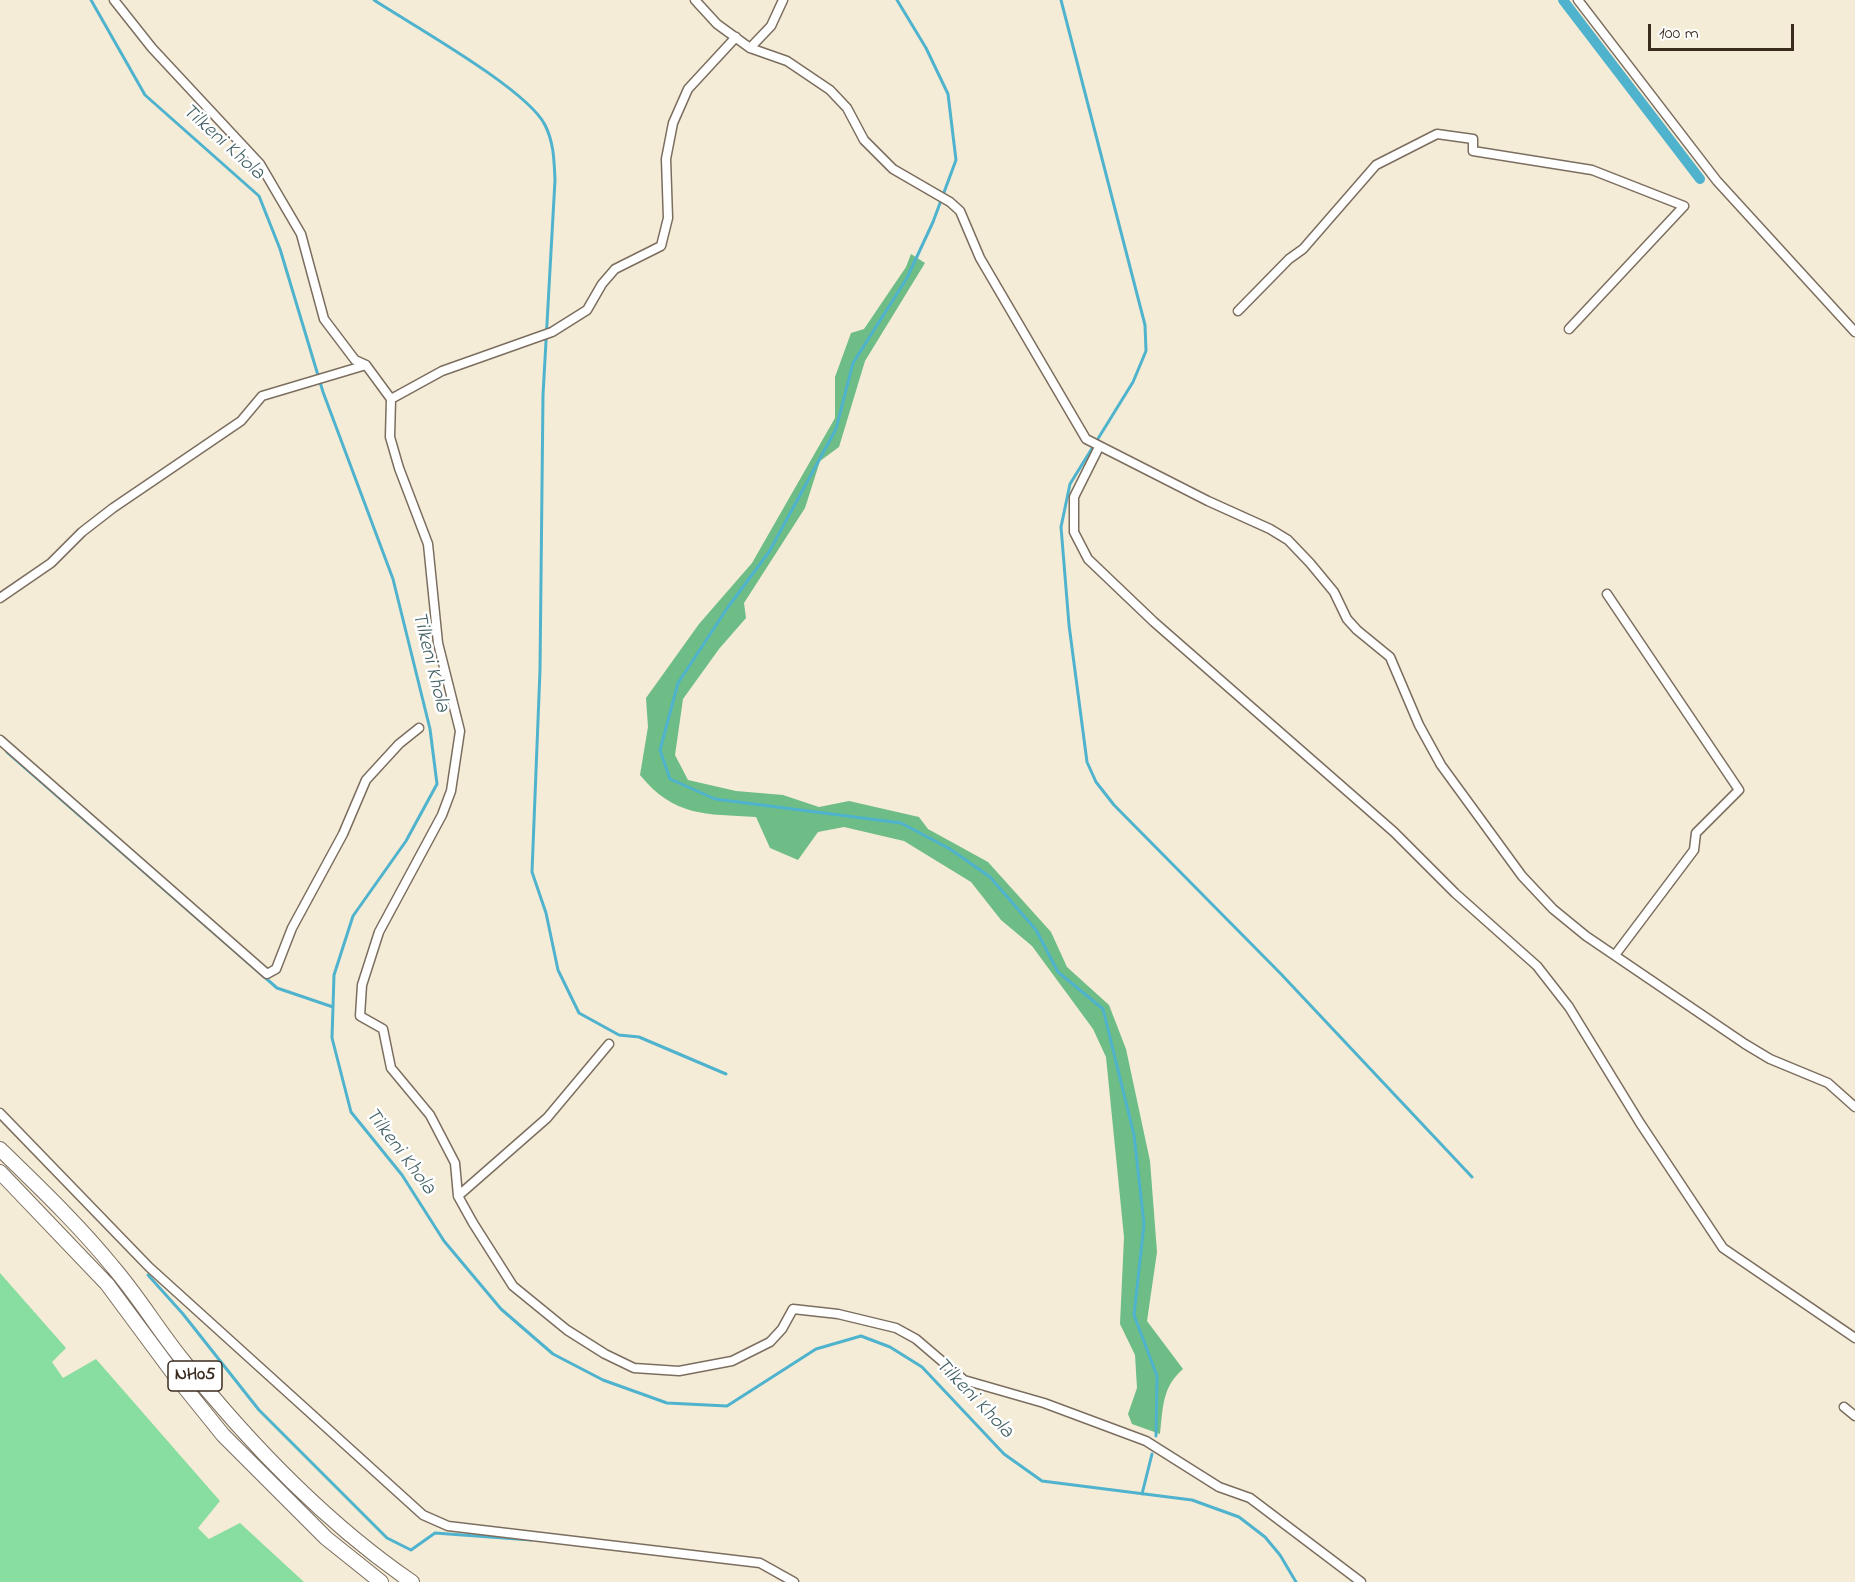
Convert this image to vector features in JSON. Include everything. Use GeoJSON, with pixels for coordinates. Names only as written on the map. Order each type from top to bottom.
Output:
{"type":"FeatureCollection","features":[{"type":"Feature","properties":{"kind":"main road","name":"NH05"},"geometry":{"type":"LineString","coordinates":[[0,1149],[53,1201],[114,1267],[180,1357],[230,1419],[333,1521],[376,1557],[411,1582]]}},
{"type":"Feature","properties":{"kind":"main road","name":"NH05"},"geometry":{"type":"LineString","coordinates":[[0,1172],[107,1284],[173,1373],[223,1435],[326,1538],[381,1582]]}},
{"type":"Feature","properties":{"kind":"street"},"geometry":{"type":"LineString","coordinates":[[114,0],[152,48],[260,164],[301,234],[324,320],[355,360],[366,365],[391,399],[390,437],[399,468],[428,544],[438,643],[460,731],[451,791],[442,815],[379,932],[362,985],[360,1016],[383,1029],[391,1068],[430,1115],[455,1162],[458,1196],[513,1286],[567,1330],[605,1354],[634,1368],[679,1371],[732,1361],[770,1342],[793,1309],[838,1314],[896,1328],[916,1339],[964,1380],[1089,1418],[1146,1441],[1219,1487],[1250,1498],[1361,1582]]}},
{"type":"Feature","properties":{"kind":"street"},"geometry":{"type":"LineString","coordinates":[[695,0],[717,24],[750,48],[786,61],[830,90],[848,108],[864,140],[893,169],[950,202],[960,211],[980,258],[1086,439],[1288,540],[1334,592],[1347,619],[1390,657],[1419,725],[1441,765],[1522,876],[1554,909],[1615,955],[1745,1044],[1770,1059],[1828,1083],[1855,1107]]}},
{"type":"Feature","properties":{"kind":"street"},"geometry":{"type":"LineString","coordinates":[[750,48],[771,26],[783,0]]}},
{"type":"Feature","properties":{"kind":"street"},"geometry":{"type":"LineString","coordinates":[[1578,0],[1717,181],[1855,332]]}},
{"type":"Feature","properties":{"kind":"street"},"geometry":{"type":"LineString","coordinates":[[391,399],[442,371],[552,332],[587,310],[602,284],[615,269],[661,246],[668,218],[666,159],[673,123],[688,89],[736,37]]}},
{"type":"Feature","properties":{"kind":"street"},"geometry":{"type":"LineString","coordinates":[[1238,311],[1289,259],[1303,249],[1376,165],[1437,134],[1473,139],[1473,151],[1592,170],[1684,206],[1569,329]]}},
{"type":"Feature","properties":{"kind":"street"},"geometry":{"type":"LineString","coordinates":[[0,598],[51,563],[82,532],[113,508],[241,421],[262,396],[290,385],[366,365]]}},
{"type":"Feature","properties":{"kind":"street"},"geometry":{"type":"LineString","coordinates":[[1099,447],[1074,497],[1074,532],[1088,559],[1154,622],[1395,832],[1455,893],[1537,966],[1569,1007],[1640,1123],[1724,1248],[1855,1338]]}},
{"type":"Feature","properties":{"kind":"street"},"geometry":{"type":"LineString","coordinates":[[1607,594],[1738,790],[1696,833],[1694,850],[1615,955]]}},
{"type":"Feature","properties":{"kind":"street"},"geometry":{"type":"LineString","coordinates":[[0,740],[267,974],[276,969],[292,928],[343,834],[366,780],[399,744],[419,729]]}},
{"type":"Feature","properties":{"kind":"street"},"geometry":{"type":"LineString","coordinates":[[458,1196],[547,1118],[609,1044]]}},
{"type":"Feature","properties":{"kind":"street"},"geometry":{"type":"LineString","coordinates":[[0,1113],[149,1267],[423,1515],[448,1526],[760,1563],[794,1582]]}},
{"type":"Feature","properties":{"kind":"street"},"geometry":{"type":"LineString","coordinates":[[1844,1407],[1855,1416]]}},
{"type":"Feature","properties":{"kind":"green space"},"geometry":{"type":"Polygon","coordinates":[[[911,254],[925,263],[865,361],[839,447],[820,461],[805,508],[744,603],[746,618],[719,649],[683,699],[675,755],[688,780],[736,791],[783,795],[819,807],[849,801],[919,817],[928,829],[988,862],[1051,932],[1067,967],[1109,1005],[1126,1049],[1150,1161],[1157,1252],[1147,1321],[1183,1369],[1167,1391],[1160,1434],[1132,1424],[1128,1414],[1137,1388],[1135,1355],[1120,1324],[1124,1237],[1106,1057],[1093,1029],[1032,946],[1001,920],[971,882],[904,841],[844,827],[818,832],[798,860],[770,848],[756,817],[706,813],[678,806],[665,799],[640,775],[648,727],[646,698],[699,624],[752,563],[835,418],[835,377],[851,333],[864,329],[906,267],[911,254]]]}},
{"type":"Feature","properties":{"kind":"green space"},"geometry":{"type":"Polygon","coordinates":[[[0,1273],[66,1348],[52,1362],[63,1378],[96,1359],[220,1501],[198,1528],[209,1539],[240,1523],[304,1582],[0,1582],[0,1273]]]}},
{"type":"Feature","properties":{"kind":"waterway","name":"Tilkeni Khola"},"geometry":{"type":"LineString","coordinates":[[91,0],[145,95],[259,196],[280,249],[323,392],[393,579],[430,729],[437,784],[406,841],[353,916],[334,975],[332,1038],[351,1112],[402,1175],[444,1241],[501,1309],[553,1354],[603,1380],[667,1403],[727,1406],[816,1349],[861,1336],[890,1347],[922,1367],[1004,1454],[1042,1481],[1192,1500],[1239,1517],[1265,1537],[1280,1555],[1296,1582]]}},
{"type":"Feature","properties":{"kind":"waterway"},"geometry":{"type":"LineString","coordinates":[[374,0],[467,58],[516,94],[534,110],[545,125],[552,145],[555,180],[543,395],[540,670],[532,872],[546,913],[558,970],[579,1013],[619,1035],[639,1037],[726,1074]]}},
{"type":"Feature","properties":{"kind":"waterway"},"geometry":{"type":"LineString","coordinates":[[897,0],[926,48],[948,94],[956,160],[933,222],[907,278],[853,363],[836,429],[769,552],[728,607],[678,683],[660,750],[670,779],[715,799],[901,823],[950,849],[990,877],[1036,930],[1058,972],[1103,1009],[1134,1135],[1144,1224],[1134,1315],[1157,1376],[1156,1436]]}},
{"type":"Feature","properties":{"kind":"waterway"},"geometry":{"type":"LineString","coordinates":[[1061,0],[1145,325],[1146,351],[1133,382],[1070,484],[1061,527],[1069,625],[1087,762],[1096,782],[1114,805],[1281,974],[1472,1177]]}},
{"type":"Feature","properties":{"kind":"waterway"},"geometry":{"type":"LineString","coordinates":[[1563,0],[1700,179]]}},
{"type":"Feature","properties":{"kind":"waterway"},"geometry":{"type":"LineString","coordinates":[[7,752],[277,988],[333,1007]]}},
{"type":"Feature","properties":{"kind":"waterway"},"geometry":{"type":"LineString","coordinates":[[148,1275],[183,1314],[259,1410],[387,1538],[411,1550],[435,1533],[531,1540]]}},
{"type":"Feature","properties":{"kind":"waterway"},"geometry":{"type":"LineString","coordinates":[[1142,1494],[1152,1454]]}}]}
